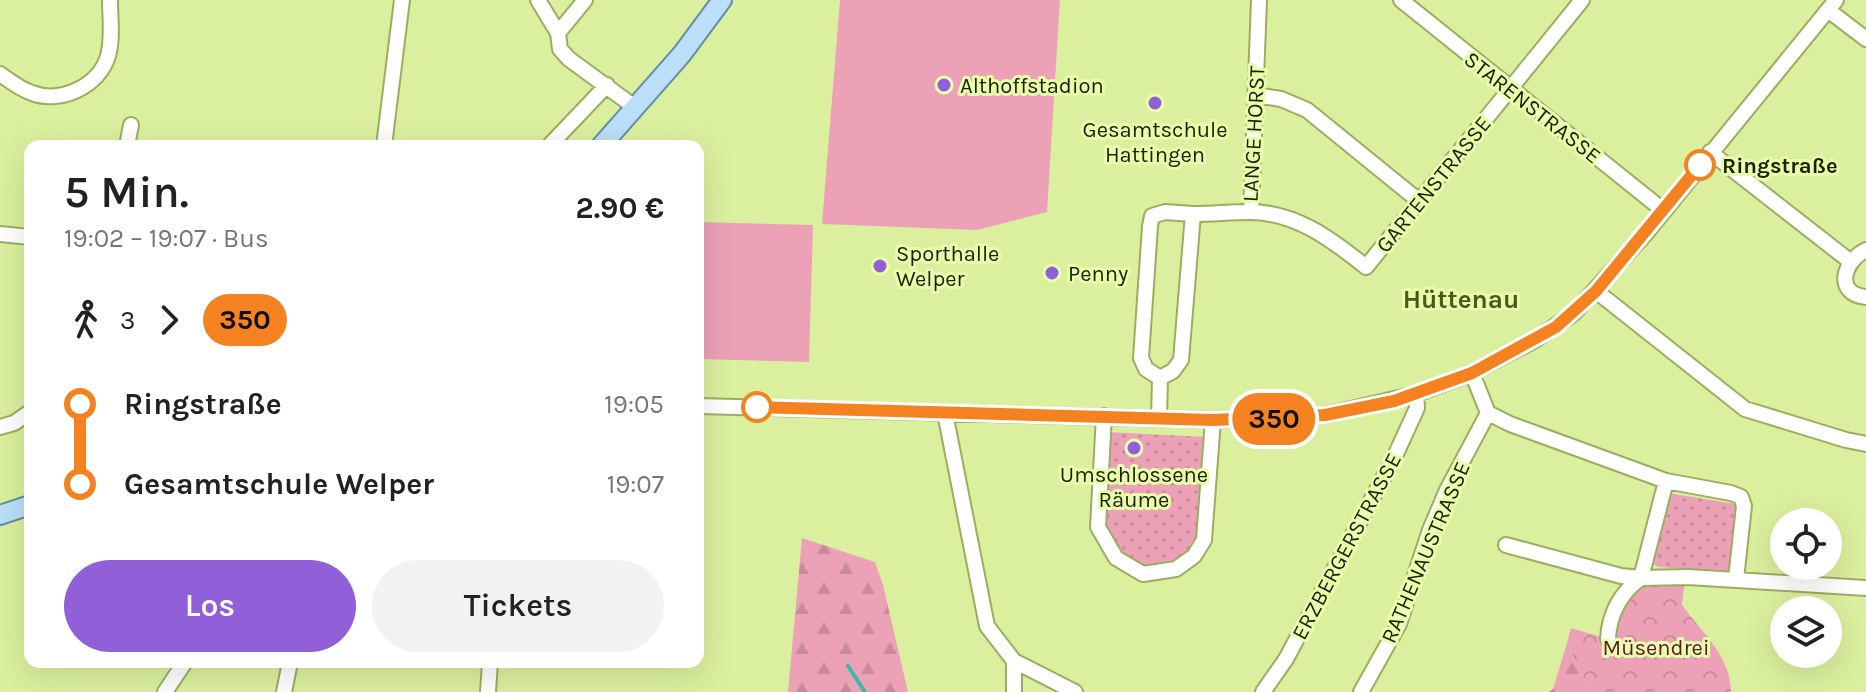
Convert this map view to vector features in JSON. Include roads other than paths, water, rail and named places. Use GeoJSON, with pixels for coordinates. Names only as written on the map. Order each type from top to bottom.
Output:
{"type":"FeatureCollection","features":[{"type":"Feature","properties":{"kind":"main road"},"geometry":{"type":"LineString","coordinates":[[607,140],[682,54],[722,0]]}},
{"type":"Feature","properties":{"kind":"main road"},"geometry":{"type":"LineString","coordinates":[[0,515],[24,507]]}},
{"type":"Feature","properties":{"kind":"street"},"geometry":{"type":"LineString","coordinates":[[0,74],[30,93],[44,96],[59,97],[83,86],[102,69],[109,52],[110,0]]}},
{"type":"Feature","properties":{"kind":"street"},"geometry":{"type":"LineString","coordinates":[[385,140],[402,0]]}},
{"type":"Feature","properties":{"kind":"street"},"geometry":{"type":"LineString","coordinates":[[538,0],[558,33]]}},
{"type":"Feature","properties":{"kind":"street"},"geometry":{"type":"LineString","coordinates":[[585,0],[558,33],[560,49],[636,108]]}},
{"type":"Feature","properties":{"kind":"street","name":"LANGE HORST"},"geometry":{"type":"LineString","coordinates":[[1160,378],[1146,369],[1141,358],[1152,216],[1165,212],[1251,212],[1259,0]]}},
{"type":"Feature","properties":{"kind":"street","name":"GARTENSTRASSE"},"geometry":{"type":"LineString","coordinates":[[1251,212],[1295,220],[1312,227],[1366,267],[1582,0]]}},
{"type":"Feature","properties":{"kind":"street","name":"STARENSTRASSE"},"geometry":{"type":"LineString","coordinates":[[1402,1],[1664,211]]}},
{"type":"Feature","properties":{"kind":"street"},"geometry":{"type":"LineString","coordinates":[[704,406],[1213,420],[1325,415],[1416,394],[1472,373],[1556,327],[1596,291],[1832,5],[1866,39]]}},
{"type":"Feature","properties":{"kind":"street"},"geometry":{"type":"LineString","coordinates":[[555,140],[607,85]]}},
{"type":"Feature","properties":{"kind":"street"},"geometry":{"type":"LineString","coordinates":[[1256,95],[1281,99],[1307,110],[1419,201]]}},
{"type":"Feature","properties":{"kind":"street"},"geometry":{"type":"LineString","coordinates":[[128,140],[131,125]]}},
{"type":"Feature","properties":{"kind":"street"},"geometry":{"type":"LineString","coordinates":[[1710,152],[1851,262]]}},
{"type":"Feature","properties":{"kind":"street"},"geometry":{"type":"LineString","coordinates":[[1159,418],[1160,378],[1173,371],[1181,360],[1193,214]]}},
{"type":"Feature","properties":{"kind":"street"},"geometry":{"type":"LineString","coordinates":[[0,234],[24,236]]}},
{"type":"Feature","properties":{"kind":"street"},"geometry":{"type":"LineString","coordinates":[[1866,250],[1846,269],[1846,284],[1861,297],[1866,297]]}},
{"type":"Feature","properties":{"kind":"street"},"geometry":{"type":"LineString","coordinates":[[1596,291],[1745,409],[1866,444]]}},
{"type":"Feature","properties":{"kind":"street"},"geometry":{"type":"LineString","coordinates":[[1472,373],[1488,413],[1510,424],[1666,481],[1741,497],[1744,506],[1736,579]]}},
{"type":"Feature","properties":{"kind":"street","name":"ERZBERGERSTRASSE"},"geometry":{"type":"LineString","coordinates":[[1263,692],[1286,659],[1395,456],[1417,408],[1416,394]]}},
{"type":"Feature","properties":{"kind":"street"},"geometry":{"type":"LineString","coordinates":[[945,413],[987,626],[1014,661],[1075,692]]}},
{"type":"Feature","properties":{"kind":"street","name":"RATHENAUSTRASSE"},"geometry":{"type":"LineString","coordinates":[[1361,692],[1399,624],[1430,530],[1447,490],[1488,413]]}},
{"type":"Feature","properties":{"kind":"street"},"geometry":{"type":"LineString","coordinates":[[0,427],[24,416]]}},
{"type":"Feature","properties":{"kind":"street"},"geometry":{"type":"LineString","coordinates":[[1104,416],[1098,527],[1119,562],[1143,574],[1176,569],[1194,556],[1204,540],[1213,420]]}},
{"type":"Feature","properties":{"kind":"street"},"geometry":{"type":"LineString","coordinates":[[1608,639],[1618,601],[1627,588],[1641,578],[1666,481]]}},
{"type":"Feature","properties":{"kind":"street"},"geometry":{"type":"LineString","coordinates":[[1506,545],[1621,576],[1736,579],[1866,588]]}},
{"type":"Feature","properties":{"kind":"street"},"geometry":{"type":"LineString","coordinates":[[1014,661],[1014,692]]}},
{"type":"Feature","properties":{"kind":"street"},"geometry":{"type":"LineString","coordinates":[[165,692],[181,668]]}},
{"type":"Feature","properties":{"kind":"street"},"geometry":{"type":"LineString","coordinates":[[284,692],[289,668]]}},
{"type":"Feature","properties":{"kind":"street"},"geometry":{"type":"LineString","coordinates":[[488,692],[490,668]]}},
{"type":"Feature","properties":{"kind":"waterway"},"geometry":{"type":"LineString","coordinates":[[848,666],[865,692]]}},
{"type":"Feature","properties":{"kind":"place","name":"Althoffstadion"},"geometry":{"type":"Point","coordinates":[944,85]}},
{"type":"Feature","properties":{"kind":"place","name":"Gesamtschule Hattingen"},"geometry":{"type":"Point","coordinates":[1155,103]}},
{"type":"Feature","properties":{"kind":"place","name":"Ringstraße"},"geometry":{"type":"Point","coordinates":[1700,165]}},
{"type":"Feature","properties":{"kind":"place","name":"Sporthalle Welper"},"geometry":{"type":"Point","coordinates":[880,266]}},
{"type":"Feature","properties":{"kind":"place","name":"Penny"},"geometry":{"type":"Point","coordinates":[1052,273]}},
{"type":"Feature","properties":{"kind":"place","name":"Umschlossene Räume"},"geometry":{"type":"Point","coordinates":[1134,448]}},
{"type":"Feature","properties":{"kind":"district","name":"Hüttenau"},"geometry":{"type":"Point","coordinates":[1461,299]}},
{"type":"Feature","properties":{"kind":"park label","name":"Müsendrei"},"geometry":{"type":"Point","coordinates":[1656,647]}}]}
